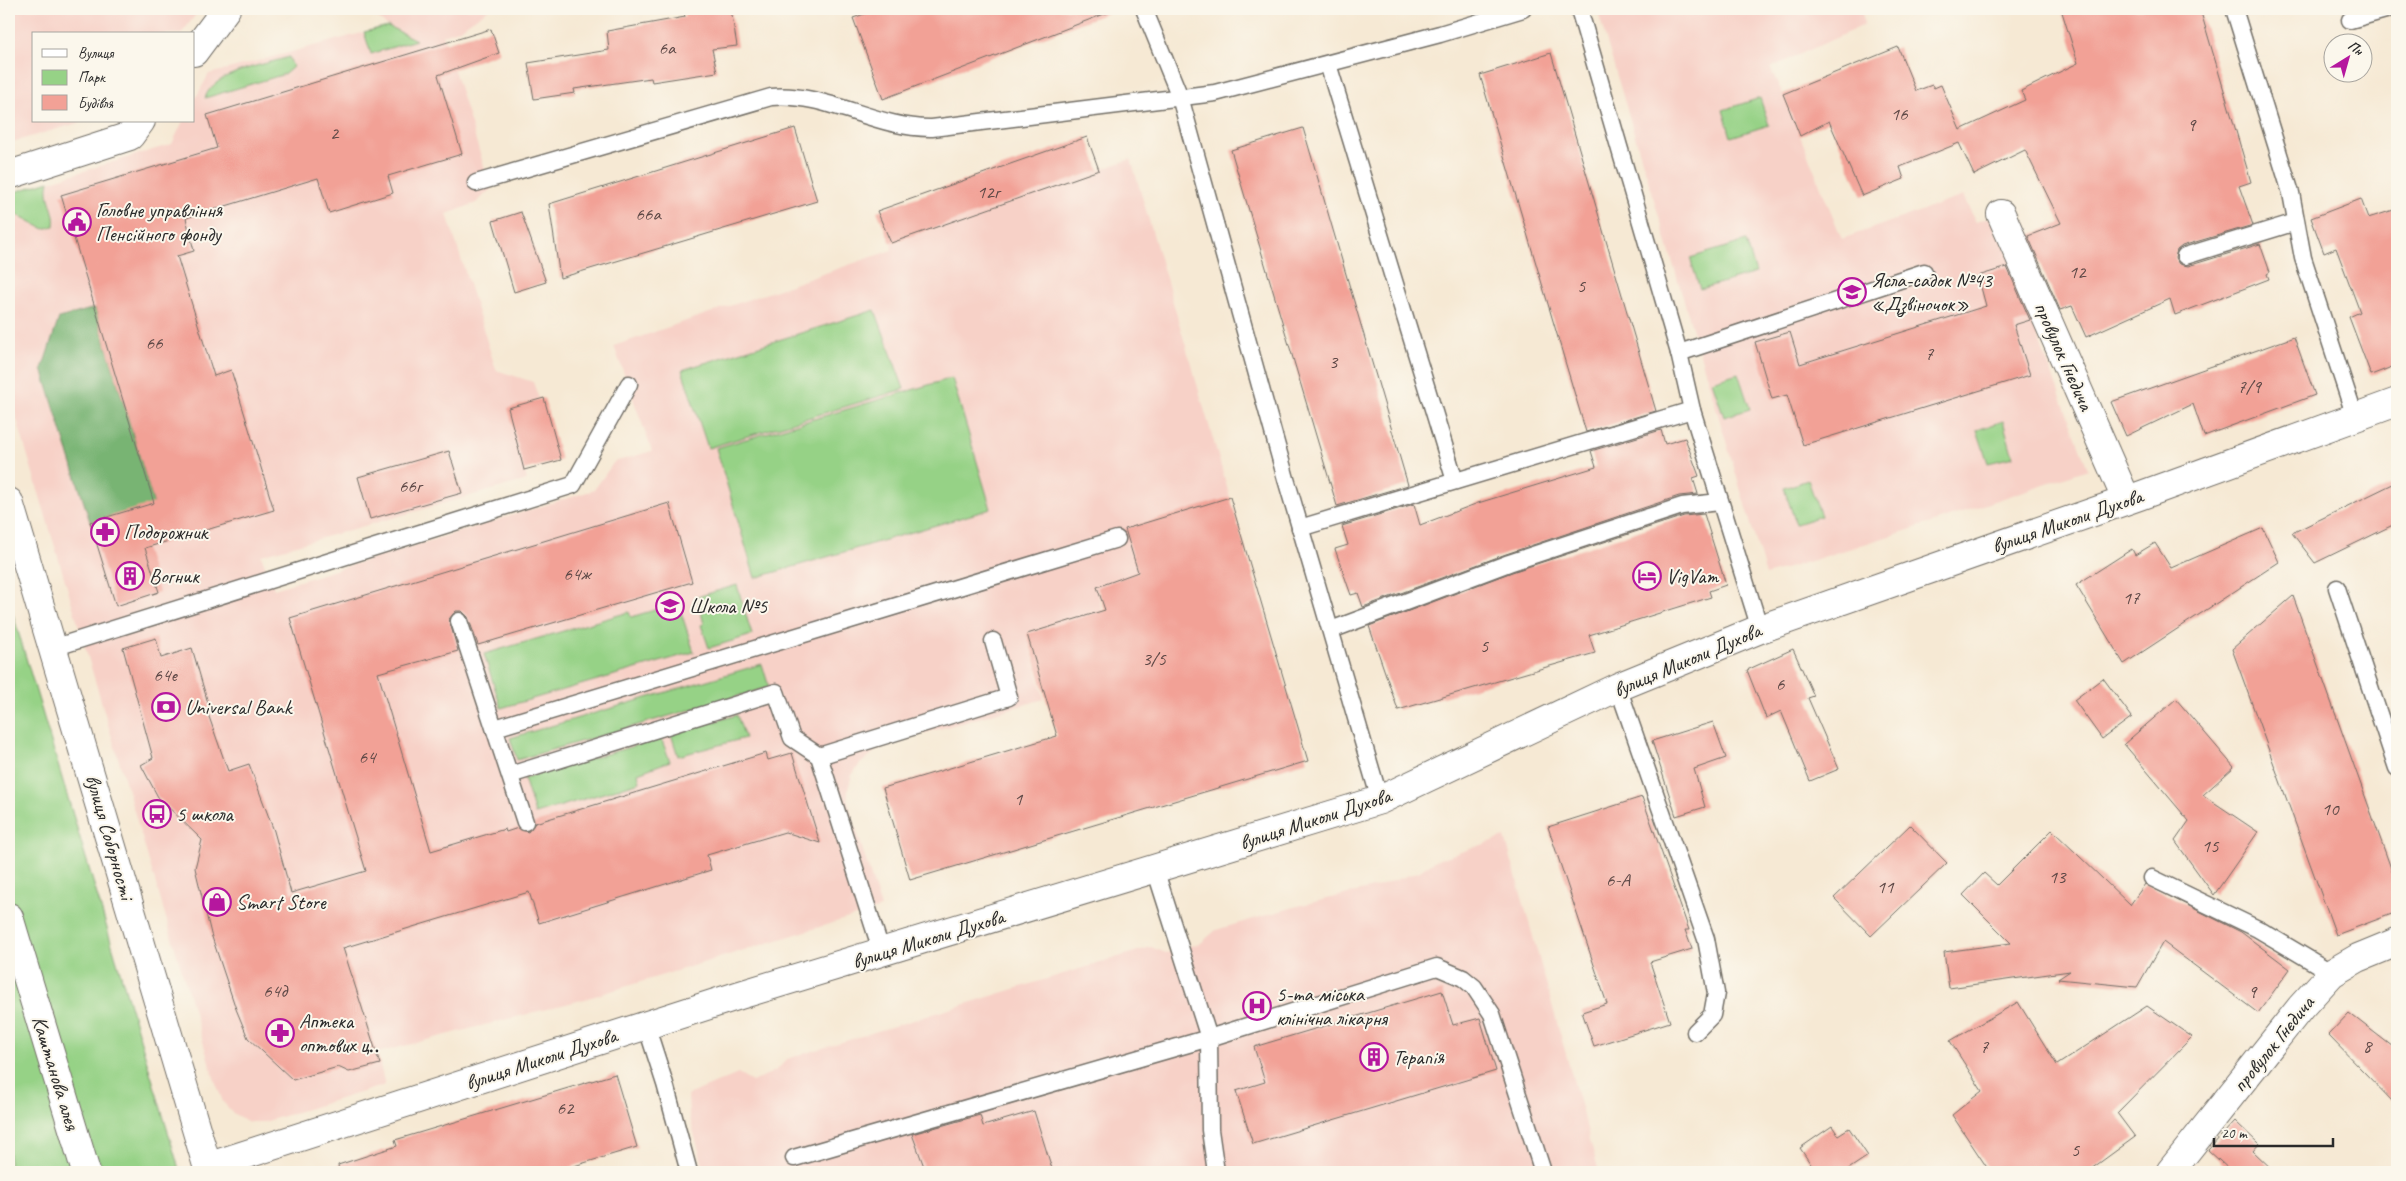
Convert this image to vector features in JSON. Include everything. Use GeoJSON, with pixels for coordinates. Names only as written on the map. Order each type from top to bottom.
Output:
{"type":"FeatureCollection","features":[{"type":"Feature","properties":{"kind":"street"},"geometry":{"type":"LineString","coordinates":[[195,51],[226,9]]}},
{"type":"Feature","properties":{"kind":"street"},"geometry":{"type":"LineString","coordinates":[[9,175],[130,136],[140,122]]}},
{"type":"Feature","properties":{"kind":"street","name":"провулок Гнєдича"},"geometry":{"type":"LineString","coordinates":[[2001,214],[2126,499]]}},
{"type":"Feature","properties":{"kind":"street","name":"вулиця Миколи Духова"},"geometry":{"type":"LineString","coordinates":[[208,1170],[646,1025],[1380,800],[1618,687],[1760,629],[2397,402]]}},
{"type":"Feature","properties":{"kind":"street","name":"вулиця Соборності"},"geometry":{"type":"LineString","coordinates":[[9,502],[208,1170]]}},
{"type":"Feature","properties":{"kind":"street","name":"Каштанова алея"},"geometry":{"type":"LineString","coordinates":[[9,917],[86,1172]]}},
{"type":"Feature","properties":{"kind":"street","name":"провулок Гнєдича"},"geometry":{"type":"LineString","coordinates":[[2170,1172],[2301,1006],[2332,973],[2358,958],[2397,942]]}},
{"type":"Feature","properties":{"kind":"lane"},"geometry":{"type":"LineString","coordinates":[[1144,9],[1180,97],[1300,528],[1380,800]]}},
{"type":"Feature","properties":{"kind":"lane"},"geometry":{"type":"LineString","coordinates":[[476,183],[771,97],[789,95],[806,97],[900,126],[932,128],[1215,93],[1440,34],[1523,9]]}},
{"type":"Feature","properties":{"kind":"lane"},"geometry":{"type":"LineString","coordinates":[[1579,9],[1679,353],[1692,410],[1760,629]]}},
{"type":"Feature","properties":{"kind":"lane"},"geometry":{"type":"LineString","coordinates":[[2234,9],[2291,193],[2303,258],[2355,417]]}},
{"type":"Feature","properties":{"kind":"lane"},"geometry":{"type":"LineString","coordinates":[[2350,20],[2389,9]]}},
{"type":"Feature","properties":{"kind":"lane"},"geometry":{"type":"LineString","coordinates":[[1328,64],[1455,481]]}},
{"type":"Feature","properties":{"kind":"lane"},"geometry":{"type":"LineString","coordinates":[[2186,256],[2296,222]]}},
{"type":"Feature","properties":{"kind":"lane"},"geometry":{"type":"LineString","coordinates":[[1679,353],[1924,272]]}},
{"type":"Feature","properties":{"kind":"lane"},"geometry":{"type":"LineString","coordinates":[[53,648],[573,485],[629,384]]}},
{"type":"Feature","properties":{"kind":"lane"},"geometry":{"type":"LineString","coordinates":[[1300,528],[1692,410]]}},
{"type":"Feature","properties":{"kind":"lane"},"geometry":{"type":"LineString","coordinates":[[1331,630],[1508,563],[1682,506],[1720,502]]}},
{"type":"Feature","properties":{"kind":"lane"},"geometry":{"type":"LineString","coordinates":[[495,728],[1117,539]]}},
{"type":"Feature","properties":{"kind":"lane"},"geometry":{"type":"LineString","coordinates":[[2337,588],[2397,768]]}},
{"type":"Feature","properties":{"kind":"lane"},"geometry":{"type":"LineString","coordinates":[[459,621],[525,822]]}},
{"type":"Feature","properties":{"kind":"lane"},"geometry":{"type":"LineString","coordinates":[[819,756],[1009,697],[993,641]]}},
{"type":"Feature","properties":{"kind":"lane"},"geometry":{"type":"LineString","coordinates":[[1618,687],[1706,939],[1716,993],[1712,1015],[1695,1032]]}},
{"type":"Feature","properties":{"kind":"lane"},"geometry":{"type":"LineString","coordinates":[[510,775],[776,692],[792,738],[819,756],[882,953]]}},
{"type":"Feature","properties":{"kind":"lane"},"geometry":{"type":"LineString","coordinates":[[1155,869],[1210,1038],[1210,1130],[1216,1172]]}},
{"type":"Feature","properties":{"kind":"lane"},"geometry":{"type":"LineString","coordinates":[[2152,878],[2258,929],[2332,973]]}},
{"type":"Feature","properties":{"kind":"lane"},"geometry":{"type":"LineString","coordinates":[[794,1158],[1210,1038],[1436,967],[1450,972],[1474,987],[1492,1014],[1543,1172]]}},
{"type":"Feature","properties":{"kind":"lane"},"geometry":{"type":"LineString","coordinates":[[646,1025],[665,1084],[684,1171]]}},
{"type":"Feature","properties":{"kind":"shaded area"},"geometry":{"type":"Polygon","coordinates":[[[9,9],[200,9],[183,32],[32,32],[32,122],[82,122],[9,143],[9,9]]]}},
{"type":"Feature","properties":{"kind":"shaded area","name":"Школа №5"},"geometry":{"type":"Polygon","coordinates":[[[365,9],[489,9],[458,30],[443,35],[491,189],[476,203],[447,214],[496,370],[533,382],[539,399],[508,408],[527,480],[261,555],[274,589],[594,490],[614,462],[652,451],[614,346],[892,250],[891,243],[1131,159],[1230,497],[1126,529],[1139,572],[1097,587],[1102,611],[1027,634],[1044,699],[897,741],[877,750],[860,764],[852,775],[848,789],[848,803],[881,908],[585,999],[377,1053],[385,1085],[264,1122],[249,1122],[234,1114],[223,1102],[213,1075],[9,393],[9,194],[172,144],[183,122],[195,122],[195,99],[209,74],[388,26],[365,9]]]}},
{"type":"Feature","properties":{"kind":"shaded area","name":"Ясла-садок №43 «Дзвіночок»"},"geometry":{"type":"Polygon","coordinates":[[[1597,9],[1862,9],[1864,25],[1770,68],[1783,94],[1842,239],[1963,196],[1976,222],[1990,217],[2014,265],[2031,319],[2088,469],[1937,521],[1766,575],[1597,9]]]}},
{"type":"Feature","properties":{"kind":"shaded area","name":"5-та міська клінічна лікарня"},"geometry":{"type":"Polygon","coordinates":[[[1505,837],[1599,1172],[705,1172],[689,1115],[688,1095],[738,1074],[752,1082],[777,1070],[787,1059],[1151,947],[1166,953],[1201,943],[1216,930],[1298,906],[1377,887],[1420,871],[1434,861],[1505,837]]]}},
{"type":"Feature","properties":{"kind":"green space"},"geometry":{"type":"Polygon","coordinates":[[[388,26],[416,40],[371,54],[364,32],[388,26]]]}},
{"type":"Feature","properties":{"kind":"green space"},"geometry":{"type":"Polygon","coordinates":[[[289,57],[293,67],[285,74],[205,98],[210,89],[229,76],[289,57]]]}},
{"type":"Feature","properties":{"kind":"green space"},"geometry":{"type":"Polygon","coordinates":[[[1760,98],[1769,125],[1731,137],[1723,110],[1760,98]]]}},
{"type":"Feature","properties":{"kind":"green space"},"geometry":{"type":"Polygon","coordinates":[[[49,181],[48,193],[54,215],[54,226],[44,229],[9,210],[9,194],[49,181]]]}},
{"type":"Feature","properties":{"kind":"green space"},"geometry":{"type":"Polygon","coordinates":[[[1746,241],[1756,273],[1700,289],[1690,258],[1746,241]]]}},
{"type":"Feature","properties":{"kind":"green space"},"geometry":{"type":"Polygon","coordinates":[[[95,308],[162,531],[127,542],[118,514],[90,522],[42,369],[59,318],[95,308]]]}},
{"type":"Feature","properties":{"kind":"green space"},"geometry":{"type":"Polygon","coordinates":[[[875,310],[904,389],[708,448],[682,370],[875,310]]]}},
{"type":"Feature","properties":{"kind":"green space"},"geometry":{"type":"Polygon","coordinates":[[[1738,373],[1750,409],[1724,417],[1712,381],[1738,373]]]}},
{"type":"Feature","properties":{"kind":"green space"},"geometry":{"type":"Polygon","coordinates":[[[952,378],[991,509],[755,578],[716,448],[952,378]]]}},
{"type":"Feature","properties":{"kind":"green space"},"geometry":{"type":"Polygon","coordinates":[[[2003,421],[2013,457],[1988,463],[1977,430],[2003,421]]]}},
{"type":"Feature","properties":{"kind":"green space"},"geometry":{"type":"Polygon","coordinates":[[[1808,480],[1821,516],[1796,524],[1784,488],[1808,480]]]}},
{"type":"Feature","properties":{"kind":"green space"},"geometry":{"type":"Polygon","coordinates":[[[737,585],[752,635],[709,648],[701,625],[704,624],[697,597],[737,585]]]}},
{"type":"Feature","properties":{"kind":"green space"},"geometry":{"type":"Polygon","coordinates":[[[9,601],[180,1172],[9,1172],[9,601]]]}},
{"type":"Feature","properties":{"kind":"green space"},"geometry":{"type":"Polygon","coordinates":[[[678,603],[694,652],[501,708],[484,654],[629,612],[631,617],[678,603]]]}},
{"type":"Feature","properties":{"kind":"green space"},"geometry":{"type":"Polygon","coordinates":[[[762,664],[769,687],[517,760],[510,738],[762,664]]]}},
{"type":"Feature","properties":{"kind":"green space"},"geometry":{"type":"Polygon","coordinates":[[[737,715],[745,738],[678,756],[671,734],[737,715]]]}},
{"type":"Feature","properties":{"kind":"green space"},"geometry":{"type":"Polygon","coordinates":[[[661,738],[670,761],[638,773],[640,782],[535,814],[524,778],[661,738]]]}},
{"type":"Feature","properties":{"kind":"building"},"geometry":{"type":"Polygon","coordinates":[[[683,9],[731,9],[737,46],[712,49],[717,72],[652,82],[651,78],[574,89],[575,93],[534,99],[528,63],[609,50],[607,31],[685,17],[683,9]]]}},
{"type":"Feature","properties":{"kind":"building"},"geometry":{"type":"Polygon","coordinates":[[[878,9],[1111,9],[1112,11],[883,99],[853,18],[878,9]]]}},
{"type":"Feature","properties":{"kind":"building"},"geometry":{"type":"Polygon","coordinates":[[[2061,9],[2200,9],[2251,182],[2239,186],[2253,225],[2182,246],[2177,250],[2175,258],[2179,264],[2188,266],[2260,244],[2270,272],[2267,274],[2269,279],[2175,315],[2170,299],[2086,337],[2072,306],[2060,310],[2028,236],[2061,223],[2025,150],[1974,175],[1959,143],[1900,167],[1904,179],[1862,196],[1829,121],[1800,136],[1783,94],[1898,47],[1916,91],[1932,85],[1934,88],[1941,85],[1960,130],[2025,100],[2021,91],[2078,63],[2061,9]]]}},
{"type":"Feature","properties":{"kind":"building"},"geometry":{"type":"Polygon","coordinates":[[[491,29],[499,53],[438,75],[462,154],[388,176],[393,193],[329,213],[318,178],[186,218],[194,251],[177,256],[214,376],[231,370],[274,510],[145,548],[159,592],[116,606],[90,522],[154,503],[61,195],[217,148],[207,115],[491,29]]]}},
{"type":"Feature","properties":{"kind":"building"},"geometry":{"type":"Polygon","coordinates":[[[1551,53],[1656,411],[1586,432],[1480,75],[1551,53]]]}},
{"type":"Feature","properties":{"kind":"building"},"geometry":{"type":"Polygon","coordinates":[[[795,128],[817,201],[560,278],[549,204],[795,128]]]}},
{"type":"Feature","properties":{"kind":"building"},"geometry":{"type":"Polygon","coordinates":[[[1303,128],[1408,485],[1337,506],[1231,150],[1303,128]]]}},
{"type":"Feature","properties":{"kind":"building"},"geometry":{"type":"Polygon","coordinates":[[[1087,137],[1099,170],[891,243],[877,211],[1087,137]]]}},
{"type":"Feature","properties":{"kind":"building"},"geometry":{"type":"Polygon","coordinates":[[[2361,199],[2368,218],[2397,209],[2397,365],[2371,375],[2349,317],[2360,312],[2336,248],[2324,253],[2311,218],[2361,199]]]}},
{"type":"Feature","properties":{"kind":"building"},"geometry":{"type":"Polygon","coordinates":[[[521,212],[546,282],[514,292],[493,221],[521,212]]]}},
{"type":"Feature","properties":{"kind":"building"},"geometry":{"type":"Polygon","coordinates":[[[2007,267],[2030,320],[2014,325],[2030,375],[1803,445],[1787,395],[1772,399],[1755,342],[1790,332],[1800,364],[1986,306],[1978,276],[2007,267]]]}},
{"type":"Feature","properties":{"kind":"building"},"geometry":{"type":"Polygon","coordinates":[[[2294,337],[2315,395],[2204,436],[2193,404],[2126,436],[2111,402],[2294,337]]]}},
{"type":"Feature","properties":{"kind":"building"},"geometry":{"type":"Polygon","coordinates":[[[544,398],[561,460],[524,470],[508,408],[544,398]]]}},
{"type":"Feature","properties":{"kind":"building"},"geometry":{"type":"Polygon","coordinates":[[[1661,430],[1665,444],[1685,438],[1699,476],[1693,478],[1698,494],[1679,496],[1506,554],[1363,607],[1358,593],[1351,595],[1335,549],[1348,545],[1342,526],[1414,504],[1420,525],[1478,503],[1596,467],[1591,451],[1661,430]]]}},
{"type":"Feature","properties":{"kind":"building"},"geometry":{"type":"Polygon","coordinates":[[[449,451],[462,493],[370,519],[358,477],[449,451]]]}},
{"type":"Feature","properties":{"kind":"building"},"geometry":{"type":"Polygon","coordinates":[[[2397,482],[2397,523],[2315,563],[2292,533],[2397,482]]]}},
{"type":"Feature","properties":{"kind":"building"},"geometry":{"type":"Polygon","coordinates":[[[1230,497],[1308,761],[910,880],[883,788],[1057,736],[1027,634],[1105,610],[1097,587],[1138,572],[1125,529],[1230,497]]]}},
{"type":"Feature","properties":{"kind":"building"},"geometry":{"type":"Polygon","coordinates":[[[669,503],[692,582],[478,645],[468,617],[462,611],[456,611],[449,619],[458,651],[378,673],[431,851],[505,829],[506,832],[518,828],[528,832],[535,823],[766,753],[768,760],[792,753],[820,843],[785,832],[707,855],[711,870],[539,923],[529,892],[343,948],[380,1064],[349,1072],[338,1067],[293,1080],[248,1038],[236,1009],[211,934],[195,868],[202,840],[158,797],[141,765],[153,758],[123,648],[156,638],[161,658],[192,648],[210,710],[207,711],[228,771],[249,764],[274,831],[291,893],[366,871],[290,618],[669,503]]]}},
{"type":"Feature","properties":{"kind":"building"},"geometry":{"type":"Polygon","coordinates":[[[1704,514],[1726,585],[1709,591],[1711,597],[1589,635],[1595,653],[1398,710],[1369,626],[1512,572],[1684,516],[1704,514]]]}},
{"type":"Feature","properties":{"kind":"building"},"geometry":{"type":"Polygon","coordinates":[[[2263,528],[2279,562],[2124,664],[2076,585],[2132,549],[2135,555],[2155,543],[2171,568],[2263,528]]]}},
{"type":"Feature","properties":{"kind":"building"},"geometry":{"type":"Polygon","coordinates":[[[2293,596],[2397,885],[2397,912],[2336,935],[2232,649],[2293,596]]]}},
{"type":"Feature","properties":{"kind":"building"},"geometry":{"type":"Polygon","coordinates":[[[1793,649],[1814,696],[1808,698],[1839,769],[1810,781],[1781,711],[1766,718],[1747,670],[1793,649]]]}},
{"type":"Feature","properties":{"kind":"building"},"geometry":{"type":"Polygon","coordinates":[[[2103,678],[2132,717],[2102,739],[2074,700],[2103,678]]]}},
{"type":"Feature","properties":{"kind":"building"},"geometry":{"type":"Polygon","coordinates":[[[2176,699],[2234,767],[2203,795],[2258,832],[2214,895],[2175,841],[2189,821],[2124,744],[2176,699]]]}},
{"type":"Feature","properties":{"kind":"building"},"geometry":{"type":"Polygon","coordinates":[[[1713,722],[1726,758],[1694,769],[1705,807],[1676,816],[1652,741],[1713,722]]]}},
{"type":"Feature","properties":{"kind":"building"},"geometry":{"type":"Polygon","coordinates":[[[1642,797],[1689,930],[1685,930],[1692,949],[1650,962],[1670,1022],[1594,1046],[1582,1012],[1607,1004],[1548,827],[1642,797]]]}},
{"type":"Feature","properties":{"kind":"building"},"geometry":{"type":"Polygon","coordinates":[[[1910,825],[1947,863],[1871,936],[1834,898],[1910,825]]]}},
{"type":"Feature","properties":{"kind":"building"},"geometry":{"type":"Polygon","coordinates":[[[2052,830],[2130,905],[2145,884],[2241,932],[2290,969],[2258,1013],[2163,942],[2137,987],[2058,979],[2070,971],[1949,988],[1944,952],[2011,943],[1963,895],[1984,873],[1997,885],[2052,830]]]}},
{"type":"Feature","properties":{"kind":"building","name":"Терапія"},"geometry":{"type":"Polygon","coordinates":[[[1442,991],[1453,1025],[1480,1018],[1496,1071],[1253,1144],[1236,1091],[1265,1082],[1254,1047],[1442,991]]]}},
{"type":"Feature","properties":{"kind":"building"},"geometry":{"type":"Polygon","coordinates":[[[2018,1002],[2057,1065],[2147,1006],[2192,1037],[2117,1113],[2135,1137],[2087,1172],[1990,1172],[1952,1115],[1982,1091],[1950,1041],[2018,1002]]]}},
{"type":"Feature","properties":{"kind":"building"},"geometry":{"type":"Polygon","coordinates":[[[2349,1013],[2397,1050],[2397,1106],[2328,1035],[2349,1013]]]}},
{"type":"Feature","properties":{"kind":"building"},"geometry":{"type":"Polygon","coordinates":[[[615,1074],[637,1147],[554,1172],[339,1172],[338,1165],[397,1146],[395,1140],[615,1074]]]}},
{"type":"Feature","properties":{"kind":"building"},"geometry":{"type":"Polygon","coordinates":[[[1034,1111],[1053,1172],[926,1172],[912,1134],[980,1115],[983,1126],[1034,1111]]]}},
{"type":"Feature","properties":{"kind":"building"},"geometry":{"type":"Polygon","coordinates":[[[2235,1121],[2259,1144],[2253,1151],[2275,1172],[2232,1172],[2208,1150],[2235,1121]]]}},
{"type":"Feature","properties":{"kind":"building"},"geometry":{"type":"Polygon","coordinates":[[[1832,1126],[1838,1135],[1849,1128],[1868,1156],[1844,1172],[1816,1172],[1800,1148],[1832,1126]]]}},
{"type":"Feature","properties":{"kind":"place","name":"Головне управління Пенсійного фонду"},"geometry":{"type":"Point","coordinates":[77,222]}},
{"type":"Feature","properties":{"kind":"place","name":"Ясла-садок №43 «Дзвіночок»"},"geometry":{"type":"Point","coordinates":[1852,292]}},
{"type":"Feature","properties":{"kind":"place","name":"Подорожник"},"geometry":{"type":"Point","coordinates":[105,532]}},
{"type":"Feature","properties":{"kind":"place","name":"Вогник"},"geometry":{"type":"Point","coordinates":[130,576]}},
{"type":"Feature","properties":{"kind":"place","name":"VigVam"},"geometry":{"type":"Point","coordinates":[1647,576]}},
{"type":"Feature","properties":{"kind":"place","name":"Школа №5"},"geometry":{"type":"Point","coordinates":[670,606]}},
{"type":"Feature","properties":{"kind":"place","name":"Universal Bank"},"geometry":{"type":"Point","coordinates":[166,707]}},
{"type":"Feature","properties":{"kind":"place","name":"5 школа"},"geometry":{"type":"Point","coordinates":[157,814]}},
{"type":"Feature","properties":{"kind":"place","name":"Smart Store"},"geometry":{"type":"Point","coordinates":[217,902]}},
{"type":"Feature","properties":{"kind":"place","name":"5-та міська клінічна лікарня"},"geometry":{"type":"Point","coordinates":[1257,1006]}},
{"type":"Feature","properties":{"kind":"place","name":"Аптека оптових ц‥"},"geometry":{"type":"Point","coordinates":[280,1033]}},
{"type":"Feature","properties":{"kind":"place","name":"Терапія"},"geometry":{"type":"Point","coordinates":[1374,1057]}}]}
